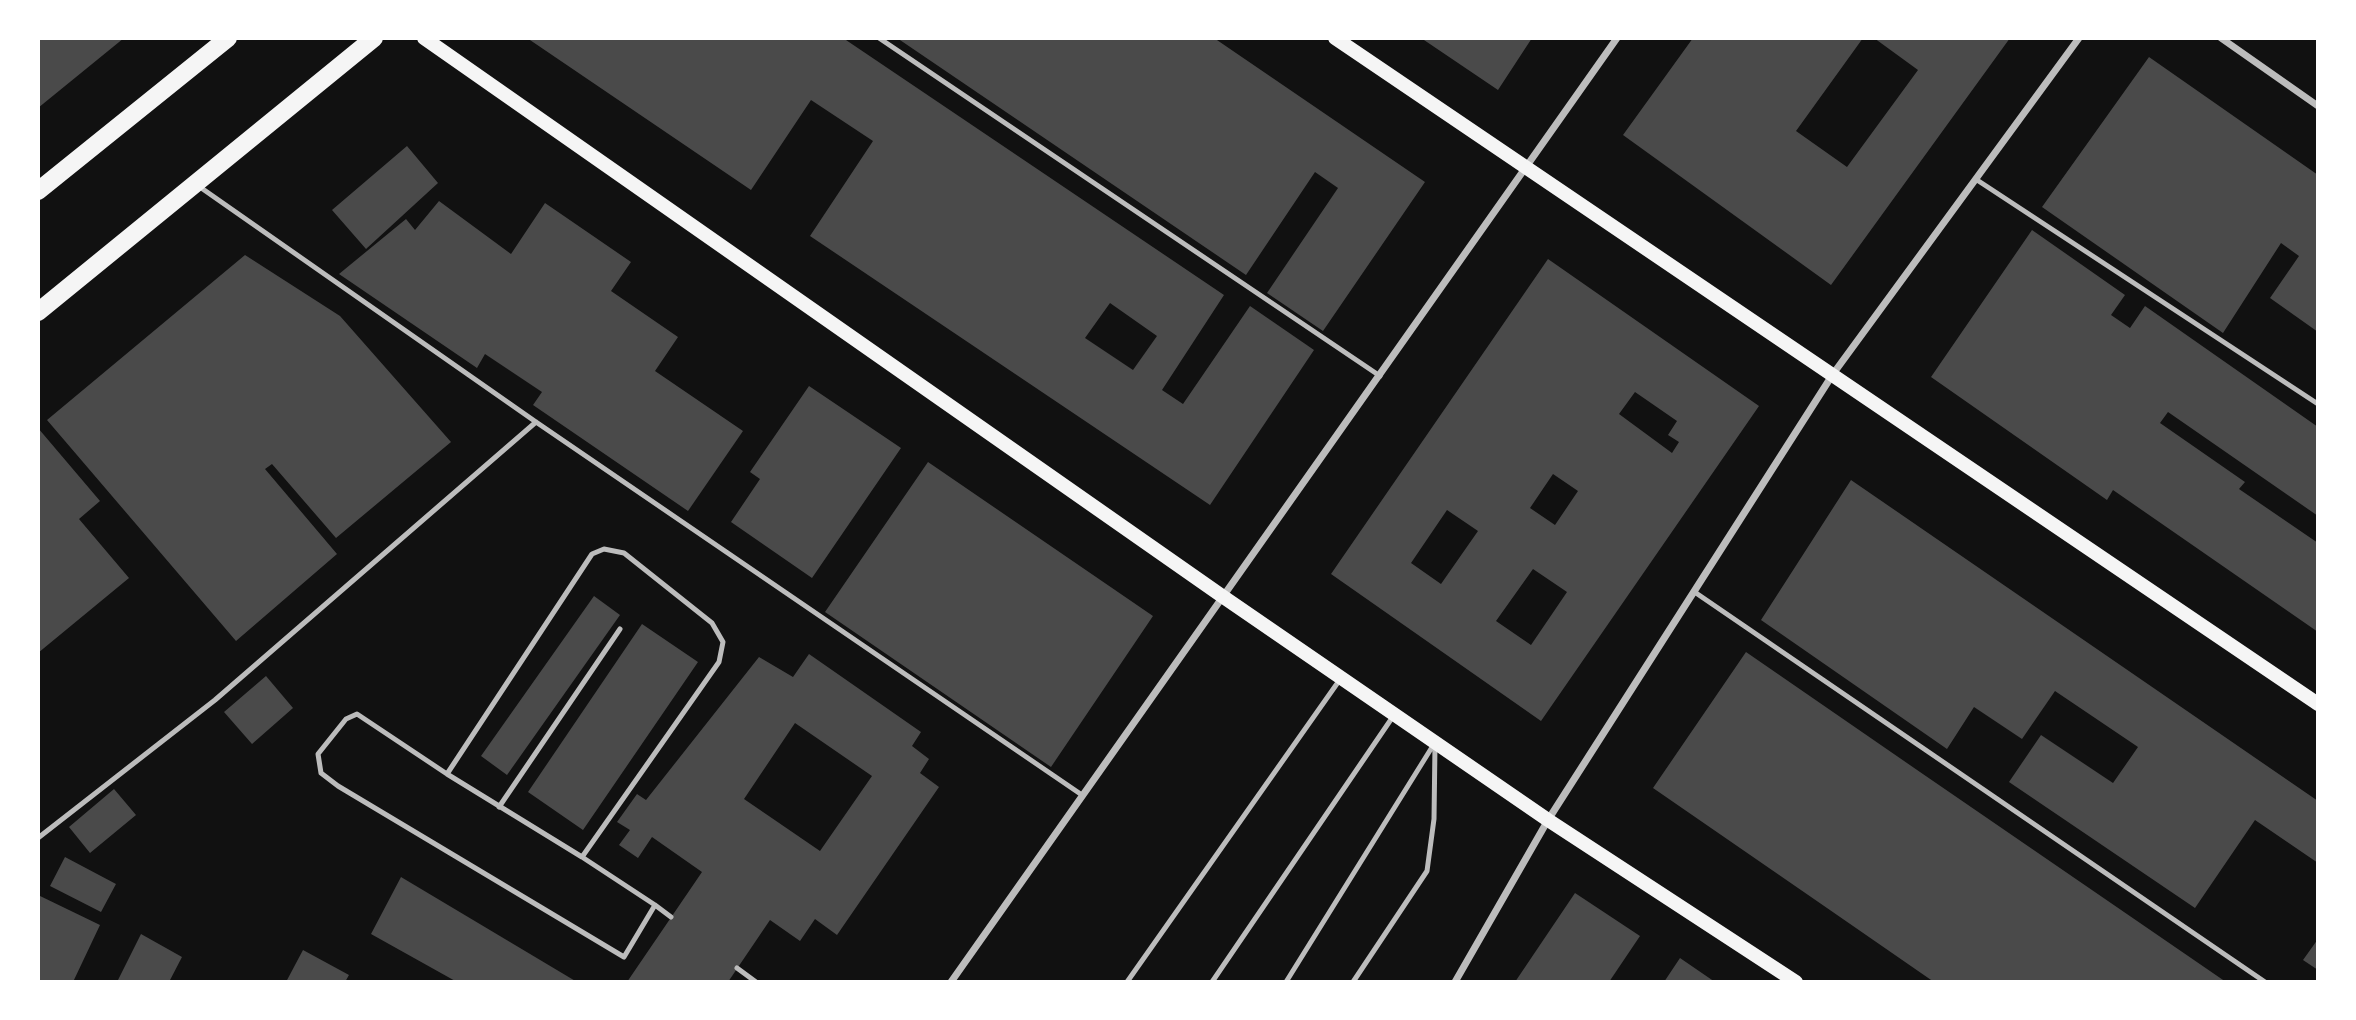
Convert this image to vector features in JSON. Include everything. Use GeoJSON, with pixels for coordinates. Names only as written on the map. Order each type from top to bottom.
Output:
{"type":"FeatureCollection","features":[{"type":"Feature","properties":{"kind":"main road"},"geometry":{"type":"LineString","coordinates":[[38,191],[228,38]]}},
{"type":"Feature","properties":{"kind":"main road"},"geometry":{"type":"LineString","coordinates":[[38,312],[374,38]]}},
{"type":"Feature","properties":{"kind":"main road"},"geometry":{"type":"LineString","coordinates":[[424,38],[1222,596],[1548,820],[1796,982]]}},
{"type":"Feature","properties":{"kind":"main road"},"geometry":{"type":"LineString","coordinates":[[1335,38],[2318,704]]}},
{"type":"Feature","properties":{"kind":"street"},"geometry":{"type":"LineString","coordinates":[[951,982],[1617,38]]}},
{"type":"Feature","properties":{"kind":"street"},"geometry":{"type":"LineString","coordinates":[[1455,982],[1548,820],[1696,593],[1833,374],[2079,38]]}},
{"type":"Feature","properties":{"kind":"street"},"geometry":{"type":"LineString","coordinates":[[2221,38],[2318,106]]}},
{"type":"Feature","properties":{"kind":"lane"},"geometry":{"type":"LineString","coordinates":[[879,38],[1380,376]]}},
{"type":"Feature","properties":{"kind":"lane"},"geometry":{"type":"LineString","coordinates":[[1977,180],[2318,404]]}},
{"type":"Feature","properties":{"kind":"lane"},"geometry":{"type":"LineString","coordinates":[[197,185],[536,422],[1082,795]]}},
{"type":"Feature","properties":{"kind":"lane"},"geometry":{"type":"LineString","coordinates":[[38,838],[215,700],[536,422]]}},
{"type":"Feature","properties":{"kind":"lane"},"geometry":{"type":"LineString","coordinates":[[447,774],[592,554],[604,549],[624,553],[712,623],[723,642],[719,663],[582,857]]}},
{"type":"Feature","properties":{"kind":"lane"},"geometry":{"type":"LineString","coordinates":[[1696,593],[2265,982]]}},
{"type":"Feature","properties":{"kind":"lane"},"geometry":{"type":"LineString","coordinates":[[499,807],[620,629]]}},
{"type":"Feature","properties":{"kind":"lane"},"geometry":{"type":"LineString","coordinates":[[1127,982],[1343,677]]}},
{"type":"Feature","properties":{"kind":"lane"},"geometry":{"type":"LineString","coordinates":[[1212,982],[1395,713]]}},
{"type":"Feature","properties":{"kind":"lane"},"geometry":{"type":"LineString","coordinates":[[655,905],[624,957],[338,786],[321,773],[318,754],[346,719],[357,714],[447,774],[582,857],[655,905],[671,917]]}},
{"type":"Feature","properties":{"kind":"lane"},"geometry":{"type":"LineString","coordinates":[[1286,982],[1435,742]]}},
{"type":"Feature","properties":{"kind":"lane"},"geometry":{"type":"LineString","coordinates":[[1353,982],[1427,871],[1434,819],[1435,742]]}},
{"type":"Feature","properties":{"kind":"lane"},"geometry":{"type":"LineString","coordinates":[[737,968],[755,982]]}},
{"type":"Feature","properties":{"kind":"building"},"geometry":{"type":"Polygon","coordinates":[[[38,38],[124,38],[38,108],[38,38]]]}},
{"type":"Feature","properties":{"kind":"building"},"geometry":{"type":"Polygon","coordinates":[[[527,38],[843,38],[1224,295],[1162,390],[1183,404],[1250,306],[1314,350],[1210,505],[810,236],[873,141],[811,100],[751,190],[527,38]],[[1110,303],[1085,338],[1133,370],[1157,336],[1110,303]]]}},
{"type":"Feature","properties":{"kind":"building"},"geometry":{"type":"Polygon","coordinates":[[[897,38],[1214,38],[1425,182],[1323,331],[1267,293],[1338,188],[1315,172],[1246,275],[897,38]]]}},
{"type":"Feature","properties":{"kind":"building"},"geometry":{"type":"Polygon","coordinates":[[[1421,38],[1532,38],[1498,90],[1421,38]]]}},
{"type":"Feature","properties":{"kind":"building"},"geometry":{"type":"Polygon","coordinates":[[[1693,38],[1863,38],[1796,131],[1847,167],[1918,70],[1874,38],[2010,38],[1831,285],[1623,135],[1693,38]]]}},
{"type":"Feature","properties":{"kind":"building"},"geometry":{"type":"Polygon","coordinates":[[[2149,57],[2318,175],[2318,332],[2270,298],[2299,256],[2281,243],[2223,333],[2042,207],[2149,57]]]}},
{"type":"Feature","properties":{"kind":"building"},"geometry":{"type":"Polygon","coordinates":[[[407,146],[438,183],[366,249],[332,210],[407,146]]]}},
{"type":"Feature","properties":{"kind":"building"},"geometry":{"type":"Polygon","coordinates":[[[439,201],[511,254],[545,203],[631,262],[611,291],[678,337],[655,371],[743,431],[688,511],[533,405],[542,392],[485,354],[477,368],[339,274],[406,219],[415,230],[439,201]]]}},
{"type":"Feature","properties":{"kind":"building"},"geometry":{"type":"Polygon","coordinates":[[[2032,230],[2125,295],[2111,315],[2130,328],[2145,306],[2318,427],[2318,516],[2168,412],[2160,423],[2245,482],[2239,489],[2318,543],[2318,632],[2113,490],[2107,500],[1931,377],[2032,230]]]}},
{"type":"Feature","properties":{"kind":"building"},"geometry":{"type":"Polygon","coordinates":[[[245,255],[340,316],[451,442],[336,538],[272,464],[265,469],[337,554],[236,641],[47,420],[245,255]]]}},
{"type":"Feature","properties":{"kind":"building"},"geometry":{"type":"Polygon","coordinates":[[[1548,259],[1759,406],[1541,721],[1331,574],[1548,259]],[[1635,392],[1619,414],[1672,453],[1679,442],[1668,435],[1677,421],[1635,392]],[[1553,474],[1530,508],[1555,525],[1578,491],[1553,474]],[[1447,510],[1411,563],[1441,584],[1478,531],[1447,510]],[[1533,569],[1496,621],[1531,645],[1567,592],[1533,569]]]}},
{"type":"Feature","properties":{"kind":"building"},"geometry":{"type":"Polygon","coordinates":[[[809,386],[901,448],[812,578],[731,522],[760,479],[750,472],[809,386]]]}},
{"type":"Feature","properties":{"kind":"building"},"geometry":{"type":"Polygon","coordinates":[[[38,428],[100,501],[79,519],[129,578],[38,653],[38,428]]]}},
{"type":"Feature","properties":{"kind":"building"},"geometry":{"type":"Polygon","coordinates":[[[928,462],[1153,616],[1051,767],[825,612],[928,462]]]}},
{"type":"Feature","properties":{"kind":"building"},"geometry":{"type":"Polygon","coordinates":[[[1851,480],[2318,801],[2318,863],[2255,820],[2195,908],[2009,782],[2041,735],[2113,783],[2138,747],[2055,691],[2022,739],[1974,707],[1947,749],[1761,620],[1851,480]]]}},
{"type":"Feature","properties":{"kind":"building"},"geometry":{"type":"Polygon","coordinates":[[[594,596],[620,615],[507,775],[481,756],[594,596]]]}},
{"type":"Feature","properties":{"kind":"building"},"geometry":{"type":"Polygon","coordinates":[[[642,624],[698,662],[583,830],[528,792],[642,624]]]}},
{"type":"Feature","properties":{"kind":"building"},"geometry":{"type":"Polygon","coordinates":[[[1746,652],[2226,982],[1934,982],[1653,788],[1746,652]]]}},
{"type":"Feature","properties":{"kind":"building"},"geometry":{"type":"Polygon","coordinates":[[[809,654],[921,732],[912,746],[929,759],[920,773],[939,787],[837,935],[815,919],[800,941],[770,920],[728,982],[627,982],[702,872],[652,837],[638,858],[619,845],[630,830],[617,822],[637,794],[646,800],[759,657],[793,677],[809,654]],[[795,723],[744,799],[820,851],[872,776],[795,723]]]}},
{"type":"Feature","properties":{"kind":"building"},"geometry":{"type":"Polygon","coordinates":[[[266,676],[293,708],[252,744],[224,712],[266,676]]]}},
{"type":"Feature","properties":{"kind":"building"},"geometry":{"type":"Polygon","coordinates":[[[114,789],[136,815],[90,853],[69,827],[114,789]]]}},
{"type":"Feature","properties":{"kind":"building"},"geometry":{"type":"Polygon","coordinates":[[[65,857],[116,884],[101,912],[50,886],[65,857]]]}},
{"type":"Feature","properties":{"kind":"building"},"geometry":{"type":"Polygon","coordinates":[[[401,877],[577,982],[457,982],[371,934],[401,877]]]}},
{"type":"Feature","properties":{"kind":"building"},"geometry":{"type":"Polygon","coordinates":[[[1575,893],[1640,936],[1609,982],[1515,982],[1575,893]]]}},
{"type":"Feature","properties":{"kind":"building"},"geometry":{"type":"Polygon","coordinates":[[[38,895],[100,925],[73,982],[38,982],[38,895]]]}},
{"type":"Feature","properties":{"kind":"building"},"geometry":{"type":"Polygon","coordinates":[[[141,934],[182,957],[169,982],[117,982],[141,934]]]}},
{"type":"Feature","properties":{"kind":"building"},"geometry":{"type":"Polygon","coordinates":[[[2318,939],[2318,970],[2303,960],[2318,939]]]}},
{"type":"Feature","properties":{"kind":"building"},"geometry":{"type":"Polygon","coordinates":[[[303,950],[349,975],[345,982],[286,982],[303,950]]]}},
{"type":"Feature","properties":{"kind":"building"},"geometry":{"type":"Polygon","coordinates":[[[1680,958],[1715,982],[1664,982],[1680,958]]]}}]}
